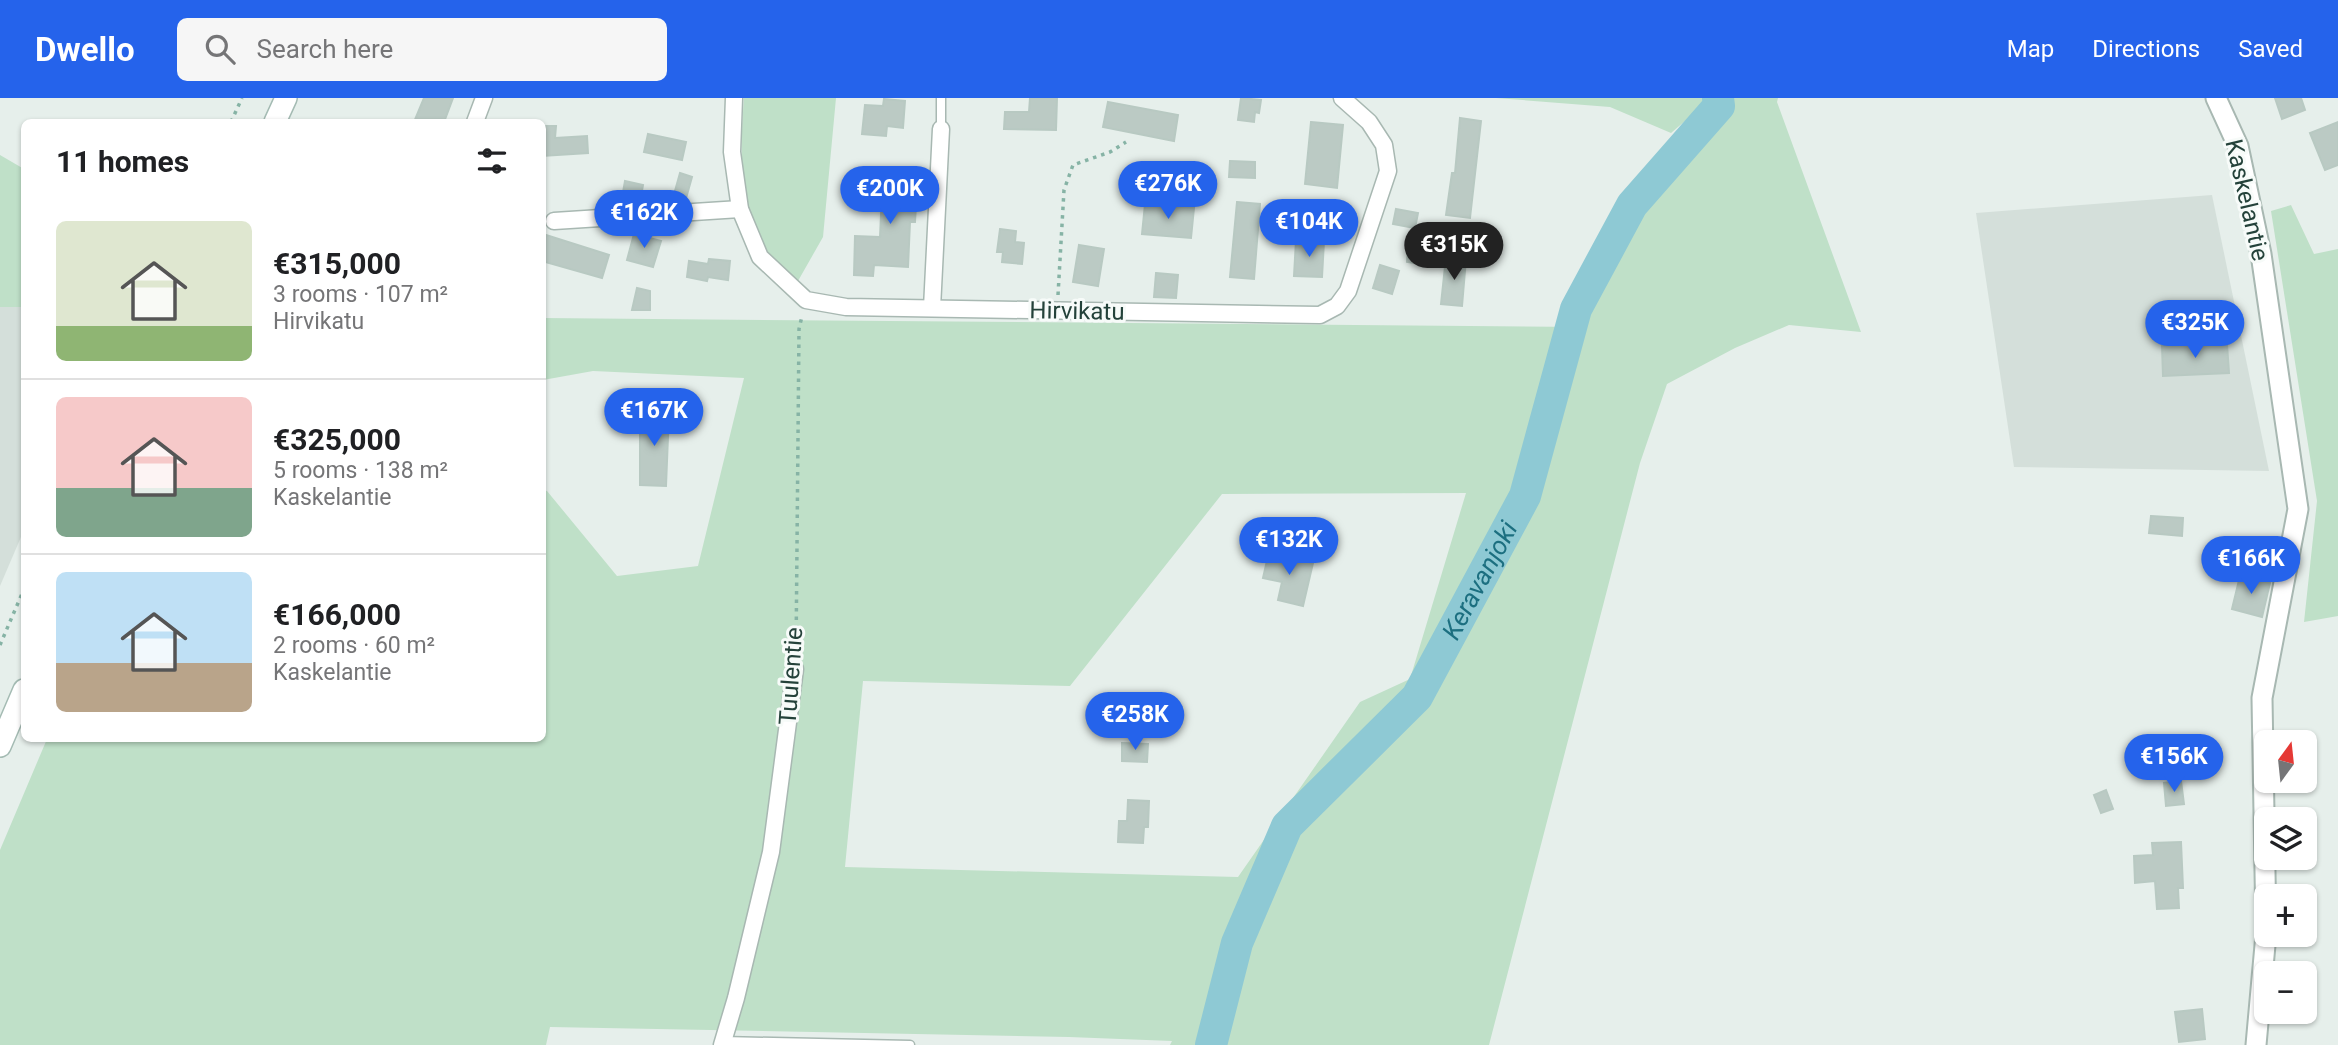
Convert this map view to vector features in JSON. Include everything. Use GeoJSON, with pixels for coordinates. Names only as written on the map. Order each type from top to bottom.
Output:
{"type":"FeatureCollection","features":[{"type":"Feature","properties":{"kind":"main road"},"geometry":{"type":"LineString","coordinates":[[276,119],[286,98]]}},
{"type":"Feature","properties":{"kind":"main road"},"geometry":{"type":"LineString","coordinates":[[0,746],[21,697]]}},
{"type":"Feature","properties":{"kind":"street"},"geometry":{"type":"LineString","coordinates":[[476,119],[484,98]]}},
{"type":"Feature","properties":{"kind":"street"},"geometry":{"type":"LineString","coordinates":[[734,98],[732,152],[740,209],[760,257],[806,300]]}},
{"type":"Feature","properties":{"kind":"street","name":"Hirvikatu"},"geometry":{"type":"LineString","coordinates":[[806,300],[846,307],[1320,316],[1337,306],[1348,291],[1388,171],[1384,145],[1369,122],[1342,98]]}},
{"type":"Feature","properties":{"kind":"street","name":"Kaskelantie"},"geometry":{"type":"LineString","coordinates":[[2216,98],[2238,146],[2261,254],[2298,509],[2262,698],[2265,884]]}},
{"type":"Feature","properties":{"kind":"street"},"geometry":{"type":"LineString","coordinates":[[932,309],[941,129]]}},
{"type":"Feature","properties":{"kind":"street"},"geometry":{"type":"LineString","coordinates":[[554,221],[740,209]]}},
{"type":"Feature","properties":{"kind":"street","name":"Tuulentie"},"geometry":{"type":"LineString","coordinates":[[722,1043],[772,852],[796,669]]}},
{"type":"Feature","properties":{"kind":"street"},"geometry":{"type":"LineString","coordinates":[[2256,1045],[2265,947]]}},
{"type":"Feature","properties":{"kind":"lane"},"geometry":{"type":"LineString","coordinates":[[941,98],[941,129]]}},
{"type":"Feature","properties":{"kind":"lane"},"geometry":{"type":"LineString","coordinates":[[722,1043],[909,1045]]}},
{"type":"Feature","properties":{"kind":"path"},"geometry":{"type":"LineString","coordinates":[[232,119],[242,98]]}},
{"type":"Feature","properties":{"kind":"path"},"geometry":{"type":"LineString","coordinates":[[1057,311],[1064,190],[1073,166],[1110,152],[1126,142]]}},
{"type":"Feature","properties":{"kind":"path","name":"Tuulentie"},"geometry":{"type":"LineString","coordinates":[[796,669],[799,328],[806,300]]}},
{"type":"Feature","properties":{"kind":"path"},"geometry":{"type":"LineString","coordinates":[[0,645],[21,596]]}},
{"type":"Feature","properties":{"kind":"shaded area"},"geometry":{"type":"Polygon","coordinates":[[[2212,195],[2269,471],[2014,467],[1976,213],[2212,195]]]}},
{"type":"Feature","properties":{"kind":"shaded area"},"geometry":{"type":"Polygon","coordinates":[[[0,304],[21,305],[21,537],[0,586],[0,304]]]}},
{"type":"Feature","properties":{"kind":"green space"},"geometry":{"type":"Polygon","coordinates":[[[744,98],[836,98],[823,237],[798,281],[767,251],[751,215],[743,177],[744,98]]]}},
{"type":"Feature","properties":{"kind":"green space"},"geometry":{"type":"Polygon","coordinates":[[[1496,98],[1705,98],[1707,102],[1671,133],[1610,107],[1496,98]]]}},
{"type":"Feature","properties":{"kind":"green space"},"geometry":{"type":"Polygon","coordinates":[[[1727,98],[1778,98],[1777,102],[1861,332],[1789,325],[1735,348],[1667,384],[1640,463],[1489,1045],[1170,1045],[1172,1041],[1069,1037],[550,1027],[546,1045],[0,1045],[0,850],[46,742],[546,742],[546,491],[617,576],[698,566],[744,378],[593,371],[546,379],[546,318],[1582,327],[1641,215],[1730,110],[1727,98]],[[1466,493],[1222,494],[1070,686],[863,681],[845,867],[1238,877],[1360,702],[1410,679],[1466,493]]]}},
{"type":"Feature","properties":{"kind":"green space"},"geometry":{"type":"Polygon","coordinates":[[[0,155],[21,167],[21,307],[0,307],[0,155]]]}},
{"type":"Feature","properties":{"kind":"green space"},"geometry":{"type":"Polygon","coordinates":[[[2291,205],[2314,254],[2338,249],[2338,616],[2304,622],[2317,501],[2271,211],[2291,205]]]}},
{"type":"Feature","properties":{"kind":"building"},"geometry":{"type":"Polygon","coordinates":[[[424,98],[453,98],[445,119],[415,119],[424,98]]]}},
{"type":"Feature","properties":{"kind":"building"},"geometry":{"type":"Polygon","coordinates":[[[1030,98],[1057,98],[1056,130],[1004,129],[1005,112],[1029,112],[1030,98]]]}},
{"type":"Feature","properties":{"kind":"building"},"geometry":{"type":"Polygon","coordinates":[[[1241,98],[1261,100],[1254,122],[1238,120],[1241,98]]]}},
{"type":"Feature","properties":{"kind":"building"},"geometry":{"type":"Polygon","coordinates":[[[2275,98],[2301,98],[2305,110],[2282,119],[2275,98]]]}},
{"type":"Feature","properties":{"kind":"building"},"geometry":{"type":"Polygon","coordinates":[[[884,99],[905,101],[903,128],[887,126],[886,136],[862,134],[865,105],[883,106],[884,99]]]}},
{"type":"Feature","properties":{"kind":"building"},"geometry":{"type":"Polygon","coordinates":[[[1108,102],[1178,115],[1174,141],[1103,127],[1108,102]]]}},
{"type":"Feature","properties":{"kind":"building"},"geometry":{"type":"Polygon","coordinates":[[[1460,118],[1481,121],[1470,218],[1446,215],[1452,173],[1455,173],[1460,118]]]}},
{"type":"Feature","properties":{"kind":"building"},"geometry":{"type":"Polygon","coordinates":[[[1311,122],[1343,125],[1337,188],[1305,184],[1311,122]]]}},
{"type":"Feature","properties":{"kind":"building"},"geometry":{"type":"Polygon","coordinates":[[[2338,122],[2338,165],[2325,170],[2310,133],[2338,122]]]}},
{"type":"Feature","properties":{"kind":"building"},"geometry":{"type":"Polygon","coordinates":[[[546,126],[556,126],[555,138],[587,136],[588,153],[546,156],[546,126]]]}},
{"type":"Feature","properties":{"kind":"building"},"geometry":{"type":"Polygon","coordinates":[[[648,134],[686,142],[682,160],[644,152],[648,134]]]}},
{"type":"Feature","properties":{"kind":"building"},"geometry":{"type":"Polygon","coordinates":[[[1230,161],[1255,162],[1255,178],[1229,177],[1230,161]]]}},
{"type":"Feature","properties":{"kind":"building"},"geometry":{"type":"Polygon","coordinates":[[[883,171],[918,173],[915,222],[910,222],[908,267],[874,265],[873,276],[854,275],[855,236],[880,237],[883,171]]]}},
{"type":"Feature","properties":{"kind":"building"},"geometry":{"type":"Polygon","coordinates":[[[680,173],[692,177],[685,202],[673,198],[680,173]]]}},
{"type":"Feature","properties":{"kind":"building"},"geometry":{"type":"Polygon","coordinates":[[[625,181],[643,185],[640,202],[622,198],[625,181]]]}},
{"type":"Feature","properties":{"kind":"building"},"geometry":{"type":"Polygon","coordinates":[[[1237,202],[1260,204],[1254,279],[1230,277],[1237,202]]]}},
{"type":"Feature","properties":{"kind":"building"},"geometry":{"type":"Polygon","coordinates":[[[1145,204],[1194,208],[1191,238],[1142,234],[1145,204]]]}},
{"type":"Feature","properties":{"kind":"building"},"geometry":{"type":"Polygon","coordinates":[[[1328,204],[1351,207],[1348,228],[1324,225],[1328,204]]]}},
{"type":"Feature","properties":{"kind":"building"},"geometry":{"type":"Polygon","coordinates":[[[1396,209],[1418,213],[1415,228],[1393,224],[1396,209]]]}},
{"type":"Feature","properties":{"kind":"building"},"geometry":{"type":"Polygon","coordinates":[[[1000,229],[1016,231],[1015,242],[1024,243],[1022,264],[1002,262],[1003,252],[997,252],[1000,229]]]}},
{"type":"Feature","properties":{"kind":"building"},"geometry":{"type":"Polygon","coordinates":[[[634,234],[661,241],[653,267],[627,260],[634,234]]]}},
{"type":"Feature","properties":{"kind":"building"},"geometry":{"type":"Polygon","coordinates":[[[546,235],[609,255],[602,278],[546,262],[546,235]]]}},
{"type":"Feature","properties":{"kind":"building"},"geometry":{"type":"Polygon","coordinates":[[[1296,240],[1324,241],[1322,277],[1294,276],[1296,240]]]}},
{"type":"Feature","properties":{"kind":"building"},"geometry":{"type":"Polygon","coordinates":[[[1079,245],[1104,249],[1098,286],[1073,282],[1079,245]]]}},
{"type":"Feature","properties":{"kind":"building"},"geometry":{"type":"Polygon","coordinates":[[[1408,246],[1431,249],[1429,265],[1407,262],[1408,246]]]}},
{"type":"Feature","properties":{"kind":"building"},"geometry":{"type":"Polygon","coordinates":[[[1446,257],[1466,259],[1462,306],[1441,304],[1446,257]]]}},
{"type":"Feature","properties":{"kind":"building"},"geometry":{"type":"Polygon","coordinates":[[[709,259],[730,261],[728,280],[708,277],[707,281],[687,277],[689,261],[708,264],[709,259]]]}},
{"type":"Feature","properties":{"kind":"building"},"geometry":{"type":"Polygon","coordinates":[[[1380,265],[1399,271],[1392,294],[1373,288],[1380,265]]]}},
{"type":"Feature","properties":{"kind":"building"},"geometry":{"type":"Polygon","coordinates":[[[1156,273],[1178,275],[1176,298],[1154,297],[1156,273]]]}},
{"type":"Feature","properties":{"kind":"building"},"geometry":{"type":"Polygon","coordinates":[[[637,288],[650,291],[650,310],[632,310],[637,288]]]}},
{"type":"Feature","properties":{"kind":"building"},"geometry":{"type":"Polygon","coordinates":[[[2227,344],[2229,373],[2163,376],[2162,346],[2227,344]]]}},
{"type":"Feature","properties":{"kind":"building"},"geometry":{"type":"Polygon","coordinates":[[[640,411],[669,412],[666,486],[640,485],[640,411]]]}},
{"type":"Feature","properties":{"kind":"building"},"geometry":{"type":"Polygon","coordinates":[[[2151,516],[2183,518],[2182,536],[2149,533],[2151,516]]]}},
{"type":"Feature","properties":{"kind":"building"},"geometry":{"type":"Polygon","coordinates":[[[1269,552],[1313,563],[1303,606],[1278,600],[1282,582],[1263,578],[1269,552]]]}},
{"type":"Feature","properties":{"kind":"building"},"geometry":{"type":"Polygon","coordinates":[[[2240,576],[2270,583],[2262,617],[2232,609],[2240,576]]]}},
{"type":"Feature","properties":{"kind":"building"},"geometry":{"type":"Polygon","coordinates":[[[1122,743],[1148,744],[1147,762],[1122,761],[1122,743]]]}},
{"type":"Feature","properties":{"kind":"building"},"geometry":{"type":"Polygon","coordinates":[[[2181,781],[2184,804],[2166,806],[2164,783],[2181,781]]]}},
{"type":"Feature","properties":{"kind":"building"},"geometry":{"type":"Polygon","coordinates":[[[2106,790],[2113,809],[2101,813],[2094,795],[2106,790]]]}},
{"type":"Feature","properties":{"kind":"building"},"geometry":{"type":"Polygon","coordinates":[[[1128,800],[1149,801],[1148,827],[1144,827],[1143,843],[1118,842],[1119,821],[1127,821],[1128,800]]]}},
{"type":"Feature","properties":{"kind":"building"},"geometry":{"type":"Polygon","coordinates":[[[2181,842],[2183,888],[2178,888],[2179,908],[2157,909],[2155,881],[2135,883],[2134,856],[2153,855],[2152,843],[2181,842]]]}},
{"type":"Feature","properties":{"kind":"building"},"geometry":{"type":"Polygon","coordinates":[[[2202,1009],[2205,1039],[2179,1042],[2175,1012],[2202,1009]]]}},
{"type":"Feature","properties":{"kind":"waterway","name":"Keravanjoki"},"geometry":{"type":"LineString","coordinates":[[1211,1045],[1237,943],[1287,826],[1417,697],[1525,496],[1576,309],[1632,205],[1719,106],[1718,98]]}}]}
